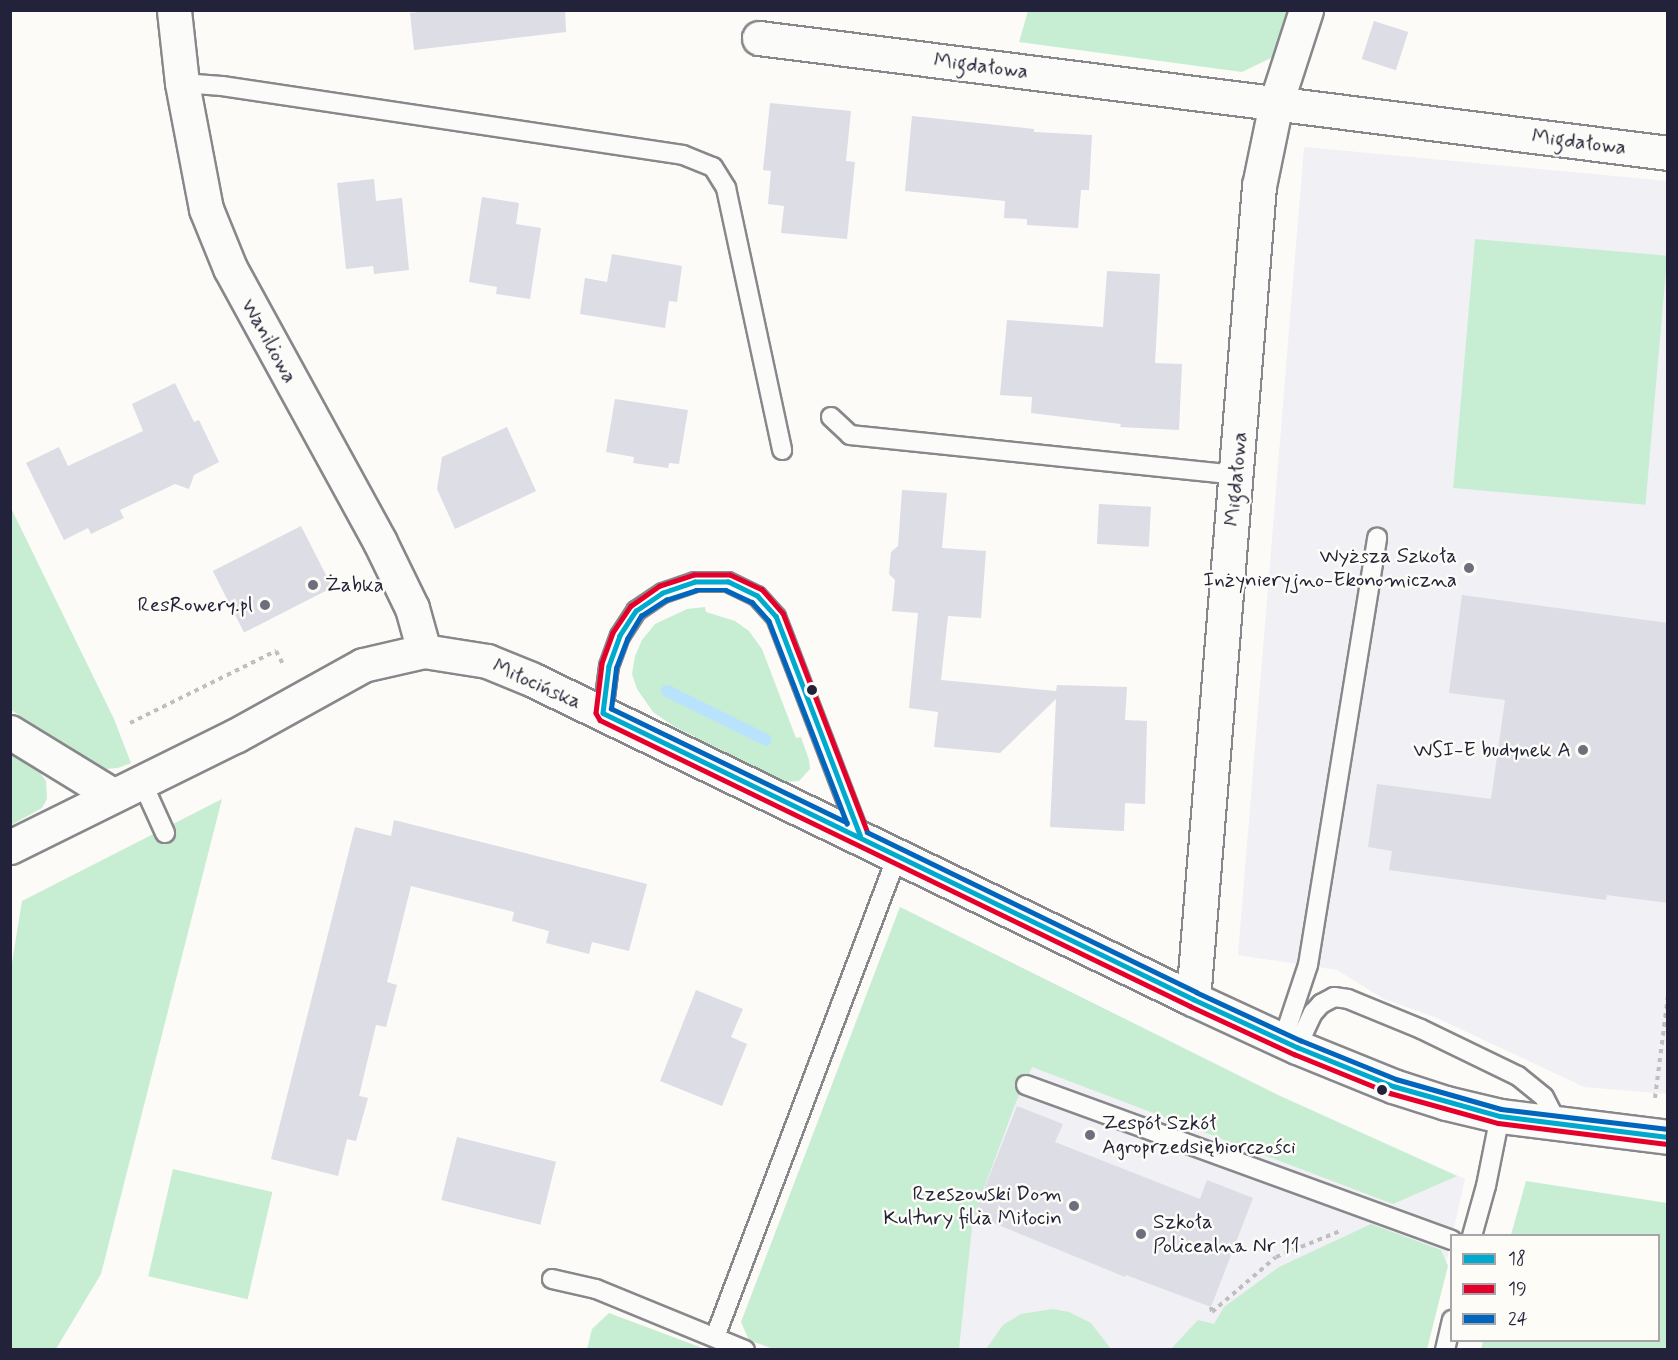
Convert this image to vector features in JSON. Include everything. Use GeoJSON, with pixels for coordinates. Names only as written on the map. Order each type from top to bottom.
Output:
{"type":"FeatureCollection","features":[{"type":"Feature","properties":{"kind":"street","name":"Waniliowa"},"geometry":{"type":"LineString","coordinates":[[174,10],[182,84],[206,209],[230,268],[380,542],[412,608],[424,651]]}},
{"type":"Feature","properties":{"kind":"street","name":"Migdałowa"},"geometry":{"type":"LineString","coordinates":[[1193,999],[1259,186],[1276,104],[1306,10]]}},
{"type":"Feature","properties":{"kind":"street","name":"Migdałowa"},"geometry":{"type":"LineString","coordinates":[[759,38],[1668,153]]}},
{"type":"Feature","properties":{"kind":"street","name":"Miłocińska"},"geometry":{"type":"LineString","coordinates":[[10,847],[235,736],[363,665],[424,651],[487,661],[603,713],[898,854],[1193,999],[1290,1044],[1393,1086],[1446,1103],[1500,1116],[1558,1125],[1661,1122]]}},
{"type":"Feature","properties":{"kind":"street"},"geometry":{"type":"LineString","coordinates":[[10,732],[128,789]]}},
{"type":"Feature","properties":{"kind":"lane"},"geometry":{"type":"LineString","coordinates":[[182,84],[222,86],[683,155],[713,167],[726,188],[782,450]]}},
{"type":"Feature","properties":{"kind":"lane"},"geometry":{"type":"LineString","coordinates":[[831,417],[850,435],[1236,475]]}},
{"type":"Feature","properties":{"kind":"lane"},"geometry":{"type":"LineString","coordinates":[[1290,1044],[1308,965],[1377,538]]}},
{"type":"Feature","properties":{"kind":"lane"},"geometry":{"type":"LineString","coordinates":[[603,713],[609,666],[620,636],[636,611],[663,593],[695,582],[728,582],[757,596],[776,617],[860,836]]}},
{"type":"Feature","properties":{"kind":"lane"},"geometry":{"type":"LineString","coordinates":[[128,789],[165,833]]}},
{"type":"Feature","properties":{"kind":"lane"},"geometry":{"type":"LineString","coordinates":[[714,1338],[898,854]]}},
{"type":"Feature","properties":{"kind":"lane"},"geometry":{"type":"LineString","coordinates":[[1290,1044],[1321,1004],[1334,998],[1348,999],[1421,1029],[1518,1076],[1544,1097],[1558,1125]]}},
{"type":"Feature","properties":{"kind":"lane"},"geometry":{"type":"LineString","coordinates":[[1026,1085],[1450,1239]]}},
{"type":"Feature","properties":{"kind":"lane"},"geometry":{"type":"LineString","coordinates":[[1473,1234],[1486,1186],[1500,1116]]}},
{"type":"Feature","properties":{"kind":"lane"},"geometry":{"type":"LineString","coordinates":[[552,1279],[597,1289],[745,1350]]}},
{"type":"Feature","properties":{"kind":"lane"},"geometry":{"type":"LineString","coordinates":[[1445,1350],[1450,1329]]}},
{"type":"Feature","properties":{"kind":"path"},"geometry":{"type":"LineString","coordinates":[[130,723],[276,651],[286,670]]}},
{"type":"Feature","properties":{"kind":"path"},"geometry":{"type":"LineString","coordinates":[[1661,1122],[1668,995]]}},
{"type":"Feature","properties":{"kind":"path"},"geometry":{"type":"LineString","coordinates":[[1210,1307],[1212,1312],[1276,1257],[1380,1215]]}},
{"type":"Feature","properties":{"kind":"shaded area","name":"Wyższa Szkoła Inżynieryjno-Ekonomiczna"},"geometry":{"type":"Polygon","coordinates":[[[1304,147],[1667,181],[1667,1094],[1584,1087],[1437,1018],[1384,999],[1337,970],[1238,955],[1304,147]]]}},
{"type":"Feature","properties":{"kind":"shaded area","name":"Zespół Szkół Agroprzedsiębiorczości"},"geometry":{"type":"Polygon","coordinates":[[[900,907],[1278,1095],[1465,1179],[1453,1234],[1450,1234],[1450,1246],[1427,1349],[774,1350],[749,1340],[741,1322],[900,907]]]}},
{"type":"Feature","properties":{"kind":"green space"},"geometry":{"type":"Polygon","coordinates":[[[1028,11],[1290,11],[1275,56],[1242,72],[1019,42],[1028,11]]]}},
{"type":"Feature","properties":{"kind":"green space"},"geometry":{"type":"Polygon","coordinates":[[[1475,239],[1667,256],[1645,505],[1453,488],[1475,239]]]}},
{"type":"Feature","properties":{"kind":"green space"},"geometry":{"type":"Polygon","coordinates":[[[11,508],[114,719],[131,763],[118,768],[106,769],[11,710],[11,508]]]}},
{"type":"Feature","properties":{"kind":"green space"},"geometry":{"type":"Polygon","coordinates":[[[705,607],[706,612],[735,621],[749,631],[762,649],[796,738],[801,737],[809,760],[810,769],[799,781],[786,782],[675,727],[653,712],[637,689],[632,674],[635,656],[642,640],[655,624],[687,609],[705,607]]]}},
{"type":"Feature","properties":{"kind":"green space"},"geometry":{"type":"Polygon","coordinates":[[[11,748],[32,762],[46,781],[47,799],[42,808],[11,825],[11,748]]]}},
{"type":"Feature","properties":{"kind":"green space"},"geometry":{"type":"Polygon","coordinates":[[[222,799],[101,1274],[56,1349],[11,1350],[10,975],[22,901],[222,799]]]}},
{"type":"Feature","properties":{"kind":"green space"},"geometry":{"type":"Polygon","coordinates":[[[900,907],[1278,1095],[1457,1176],[1393,1204],[1032,1067],[1016,1102],[973,1218],[959,1349],[774,1349],[749,1340],[741,1322],[900,907]]]}},
{"type":"Feature","properties":{"kind":"green space"},"geometry":{"type":"Polygon","coordinates":[[[173,1169],[272,1192],[248,1299],[148,1276],[173,1169]]]}},
{"type":"Feature","properties":{"kind":"green space"},"geometry":{"type":"Polygon","coordinates":[[[1526,1181],[1667,1203],[1667,1349],[1481,1349],[1483,1342],[1660,1342],[1660,1234],[1511,1234],[1526,1181]]]}},
{"type":"Feature","properties":{"kind":"green space"},"geometry":{"type":"Polygon","coordinates":[[[1371,1224],[1441,1250],[1448,1266],[1427,1349],[1171,1349],[1198,1320],[1214,1324],[1224,1307],[1279,1267],[1371,1224]]]}},
{"type":"Feature","properties":{"kind":"green space"},"geometry":{"type":"Polygon","coordinates":[[[1053,1309],[1069,1312],[1091,1323],[1111,1349],[986,1349],[1003,1325],[1021,1314],[1053,1309]]]}},
{"type":"Feature","properties":{"kind":"green space"},"geometry":{"type":"Polygon","coordinates":[[[609,1313],[705,1349],[587,1349],[592,1329],[609,1313]]]}},
{"type":"Feature","properties":{"kind":"building"},"geometry":{"type":"Polygon","coordinates":[[[432,10],[565,10],[566,32],[414,50],[410,13],[432,10]]]}},
{"type":"Feature","properties":{"kind":"building"},"geometry":{"type":"Polygon","coordinates":[[[1374,21],[1408,32],[1396,70],[1362,59],[1374,21]]]}},
{"type":"Feature","properties":{"kind":"building"},"geometry":{"type":"Polygon","coordinates":[[[770,103],[851,111],[846,161],[855,162],[847,239],[781,233],[784,206],[768,204],[771,171],[763,170],[770,103]]]}},
{"type":"Feature","properties":{"kind":"building"},"geometry":{"type":"Polygon","coordinates":[[[912,116],[1034,129],[1034,132],[1092,135],[1089,190],[1081,190],[1078,228],[1027,225],[1027,219],[1004,218],[1005,201],[905,191],[912,116]]]}},
{"type":"Feature","properties":{"kind":"building"},"geometry":{"type":"Polygon","coordinates":[[[374,179],[376,201],[402,198],[409,270],[374,274],[373,266],[346,269],[337,183],[374,179]]]}},
{"type":"Feature","properties":{"kind":"building"},"geometry":{"type":"Polygon","coordinates":[[[482,197],[519,203],[516,224],[541,228],[530,299],[496,294],[497,287],[469,282],[482,197]]]}},
{"type":"Feature","properties":{"kind":"building"},"geometry":{"type":"Polygon","coordinates":[[[612,254],[682,266],[677,302],[669,301],[665,328],[580,314],[585,278],[607,282],[612,254]]]}},
{"type":"Feature","properties":{"kind":"building"},"geometry":{"type":"Polygon","coordinates":[[[1107,271],[1160,274],[1155,363],[1182,364],[1179,430],[1120,427],[1121,424],[1031,413],[1032,397],[1000,395],[1007,320],[1103,327],[1107,271]]]}},
{"type":"Feature","properties":{"kind":"building"},"geometry":{"type":"Polygon","coordinates":[[[175,383],[194,422],[199,420],[219,462],[194,475],[189,489],[175,484],[120,510],[124,518],[91,534],[88,528],[64,540],[26,463],[59,447],[68,466],[143,431],[132,404],[175,383]]]}},
{"type":"Feature","properties":{"kind":"building"},"geometry":{"type":"Polygon","coordinates":[[[615,399],[688,410],[679,464],[669,463],[668,468],[633,463],[634,457],[606,452],[615,399]]]}},
{"type":"Feature","properties":{"kind":"building"},"geometry":{"type":"Polygon","coordinates":[[[507,427],[536,491],[455,529],[437,489],[442,457],[507,427]]]}},
{"type":"Feature","properties":{"kind":"building"},"geometry":{"type":"Polygon","coordinates":[[[902,490],[947,493],[942,548],[986,551],[981,618],[948,616],[941,680],[1056,691],[1057,685],[1127,687],[1125,720],[1147,721],[1145,804],[1125,803],[1124,831],[1050,827],[1056,699],[1000,753],[934,747],[938,712],[909,708],[918,613],[892,611],[895,580],[889,574],[891,552],[898,546],[902,490]]]}},
{"type":"Feature","properties":{"kind":"building"},"geometry":{"type":"Polygon","coordinates":[[[1099,504],[1151,507],[1149,547],[1097,544],[1099,504]]]}},
{"type":"Feature","properties":{"kind":"building"},"geometry":{"type":"Polygon","coordinates":[[[301,526],[332,587],[244,632],[213,571],[301,526]]]}},
{"type":"Feature","properties":{"kind":"building","name":"WSI-E budynek A"},"geometry":{"type":"Polygon","coordinates":[[[1462,595],[1668,623],[1668,903],[1607,895],[1606,900],[1389,870],[1392,851],[1368,847],[1377,784],[1491,799],[1505,700],[1449,693],[1462,595]]]}},
{"type":"Feature","properties":{"kind":"building"},"geometry":{"type":"Polygon","coordinates":[[[394,820],[647,884],[629,951],[592,942],[589,954],[546,943],[549,931],[512,921],[514,912],[411,886],[387,982],[397,985],[386,1027],[376,1025],[359,1096],[368,1098],[356,1141],[347,1139],[338,1176],[271,1159],[355,827],[391,836],[394,820]]]}},
{"type":"Feature","properties":{"kind":"building"},"geometry":{"type":"Polygon","coordinates":[[[696,990],[743,1009],[731,1037],[747,1044],[722,1106],[660,1081],[696,990]]]}},
{"type":"Feature","properties":{"kind":"building"},"geometry":{"type":"Polygon","coordinates":[[[1017,1106],[1063,1124],[1055,1142],[1200,1199],[1207,1180],[1253,1198],[1211,1307],[1126,1275],[1125,1277],[974,1215],[1017,1106]]]}},
{"type":"Feature","properties":{"kind":"building"},"geometry":{"type":"Polygon","coordinates":[[[457,1137],[556,1162],[540,1225],[441,1200],[457,1137]]]}},
{"type":"Feature","properties":{"kind":"waterway"},"geometry":{"type":"LineString","coordinates":[[667,691],[766,740]]}},
{"type":"Feature","properties":{"kind":"transit line","name":"19"},"geometry":{"type":"LineString","coordinates":[[867,832],[783,614],[762,590],[730,575],[694,575],[660,586],[631,606],[613,633],[602,664],[596,713],[600,720],[1190,1006],[1294,1054],[1390,1093],[1498,1123],[1667,1144]]}},
{"type":"Feature","properties":{"kind":"transit line","name":"18"},"geometry":{"type":"LineString","coordinates":[[860,836],[776,617],[757,596],[728,582],[695,582],[663,593],[636,611],[620,636],[609,666],[603,713],[1193,999],[1297,1047],[1393,1086],[1500,1116],[1668,1137]]}},
{"type":"Feature","properties":{"kind":"transit line","name":"24"},"geometry":{"type":"LineString","coordinates":[[696,590],[726,590],[752,602],[769,621],[847,823],[611,709],[616,668],[627,639],[641,616],[666,600],[696,590]]}},
{"type":"Feature","properties":{"kind":"transit line","name":"24"},"geometry":{"type":"LineString","coordinates":[[867,832],[1196,992],[1300,1040],[1396,1079],[1501,1109],[1668,1129]]}},
{"type":"Feature","properties":{"kind":"place","name":"Wyższa Szkoła Inżynieryjno-Ekonomiczna"},"geometry":{"type":"Point","coordinates":[1469,568]}},
{"type":"Feature","properties":{"kind":"place","name":"Żabka"},"geometry":{"type":"Point","coordinates":[313,585]}},
{"type":"Feature","properties":{"kind":"place","name":"ResRowery.pl"},"geometry":{"type":"Point","coordinates":[265,605]}},
{"type":"Feature","properties":{"kind":"place","name":"WSI-E budynek A"},"geometry":{"type":"Point","coordinates":[1583,750]}},
{"type":"Feature","properties":{"kind":"place","name":"Zespół Szkół Agroprzedsiębiorczości"},"geometry":{"type":"Point","coordinates":[1090,1135]}},
{"type":"Feature","properties":{"kind":"place","name":"Rzeszowski Dom Kultury filia Miłocin"},"geometry":{"type":"Point","coordinates":[1074,1206]}},
{"type":"Feature","properties":{"kind":"place","name":"Szkoła Policealna Nr 11"},"geometry":{"type":"Point","coordinates":[1141,1234]}}]}
